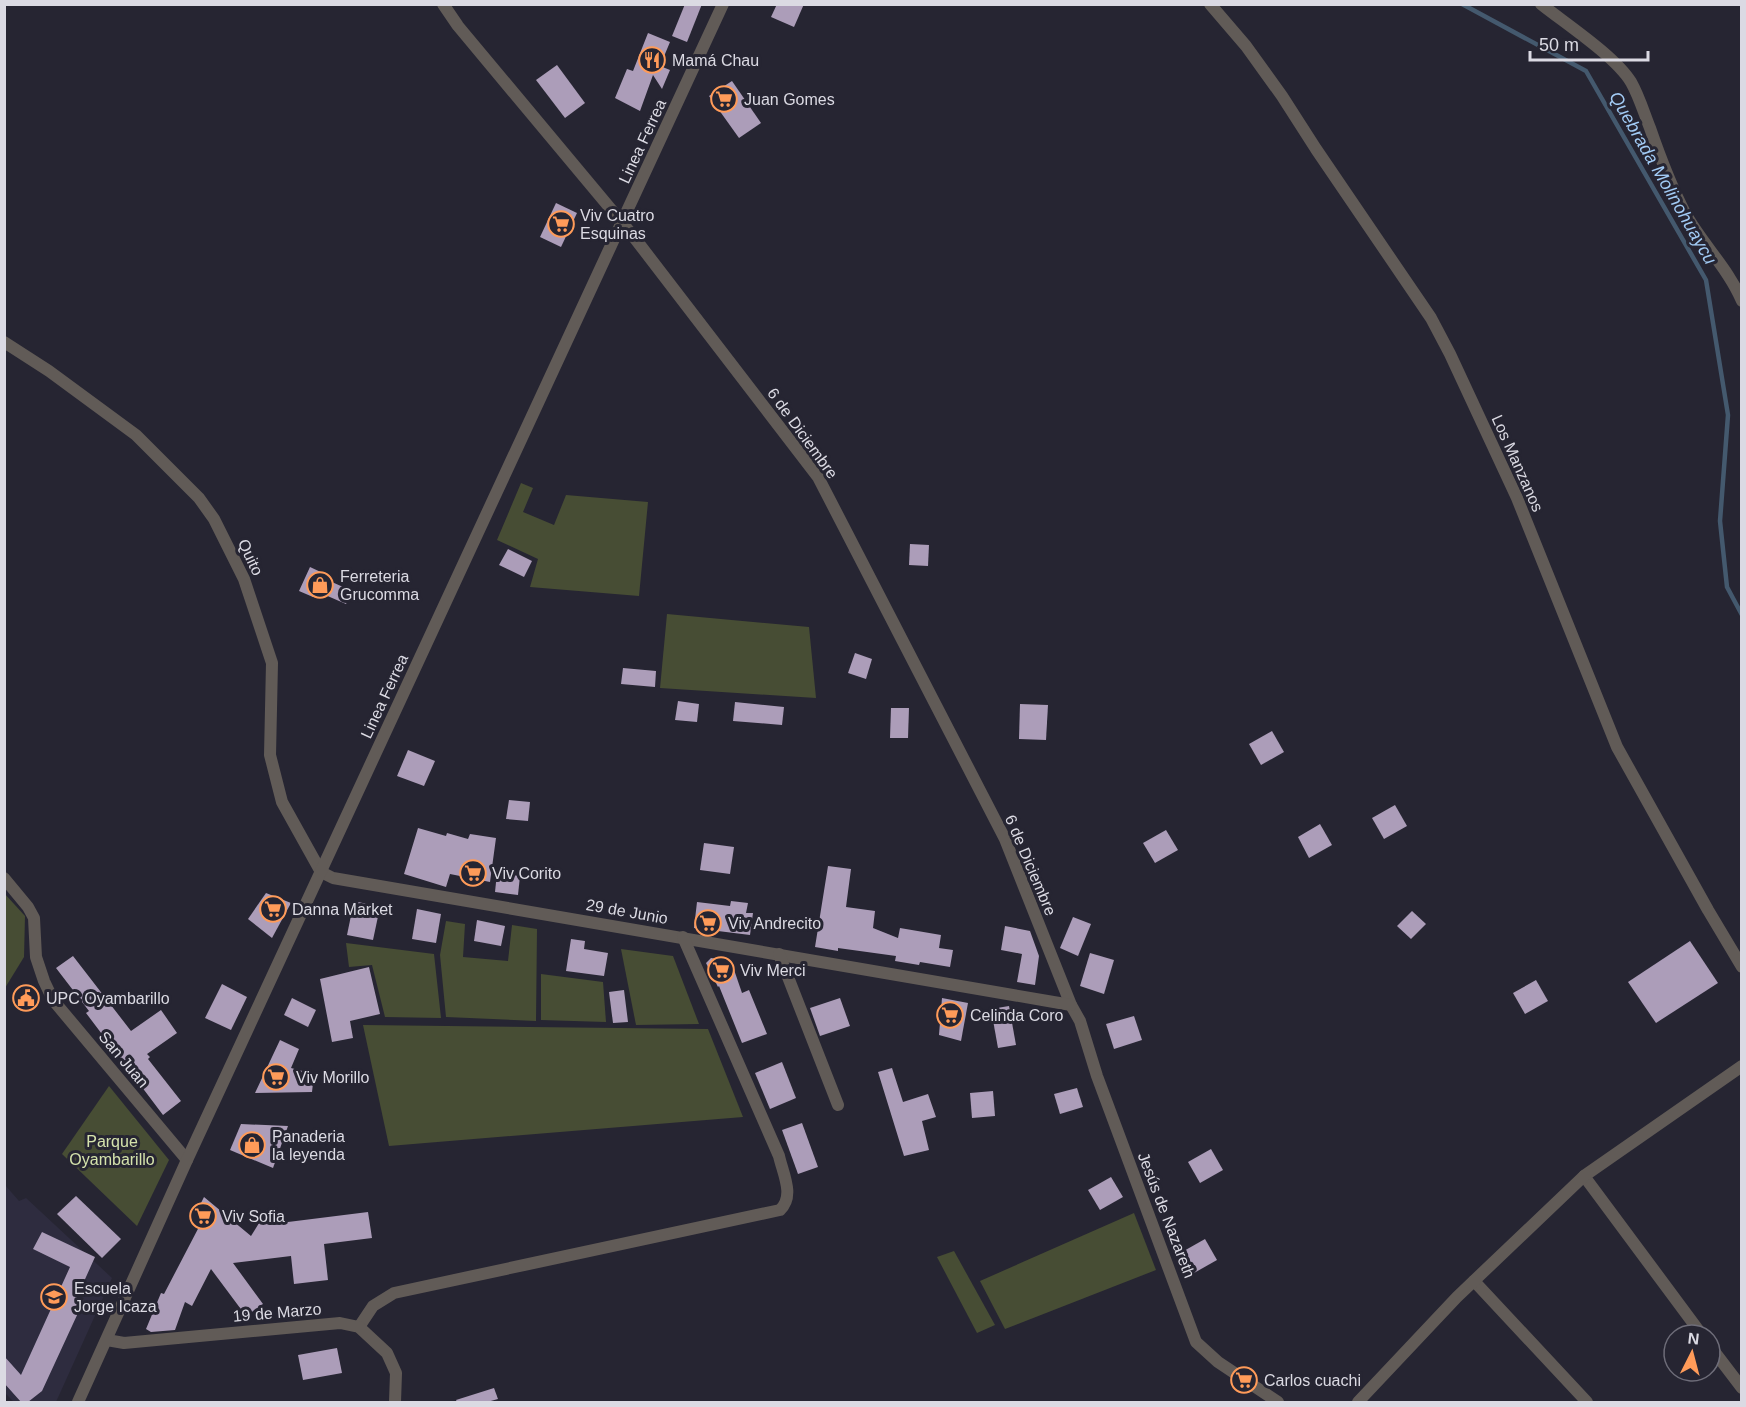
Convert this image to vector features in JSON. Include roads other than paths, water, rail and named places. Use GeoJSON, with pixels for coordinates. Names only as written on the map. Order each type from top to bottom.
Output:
{"type":"FeatureCollection","features":[{"type":"Feature","properties":{"kind":"street","name":"6 de Diciembre"},"geometry":{"type":"LineString","coordinates":[[443,4],[465,35],[622,223],[818,477],[1005,839],[1071,1005]]}},
{"type":"Feature","properties":{"kind":"street","name":"Linea Ferrea"},"geometry":{"type":"LineString","coordinates":[[78,1402],[187,1160],[723,4]]}},
{"type":"Feature","properties":{"kind":"street","name":"Los Manzanos"},"geometry":{"type":"LineString","coordinates":[[1210,4],[1246,46],[1282,96],[1431,318],[1450,354],[1516,498],[1617,747],[1742,967]]}},
{"type":"Feature","properties":{"kind":"street"},"geometry":{"type":"LineString","coordinates":[[1541,4],[1620,68],[1630,81],[1684,211],[1707,248],[1735,285],[1742,301]]}},
{"type":"Feature","properties":{"kind":"street","name":"Quito"},"geometry":{"type":"LineString","coordinates":[[4,342],[49,371],[136,435],[199,498],[214,519],[244,579],[272,663],[270,755],[282,802],[321,872]]}},
{"type":"Feature","properties":{"kind":"street","name":"29 de Junio"},"geometry":{"type":"LineString","coordinates":[[321,872],[333,878],[1071,1005]]}},
{"type":"Feature","properties":{"kind":"street","name":"San Juan"},"geometry":{"type":"LineString","coordinates":[[4,878],[34,918],[36,957],[53,1000],[187,1160]]}},
{"type":"Feature","properties":{"kind":"street"},"geometry":{"type":"LineString","coordinates":[[395,1402],[396,1373],[387,1353],[360,1326],[373,1306],[394,1293],[780,1210],[786,1205],[788,1194],[779,1156],[683,937]]}},
{"type":"Feature","properties":{"kind":"street"},"geometry":{"type":"LineString","coordinates":[[778,954],[838,1105]]}},
{"type":"Feature","properties":{"kind":"street","name":"Jesús de Nazareth"},"geometry":{"type":"LineString","coordinates":[[1071,1005],[1080,1021],[1097,1076],[1196,1342],[1218,1362],[1278,1402]]}},
{"type":"Feature","properties":{"kind":"street"},"geometry":{"type":"LineString","coordinates":[[1358,1402],[1474,1281],[1584,1176],[1742,1066]]}},
{"type":"Feature","properties":{"kind":"street"},"geometry":{"type":"LineString","coordinates":[[1584,1176],[1693,1323]]}},
{"type":"Feature","properties":{"kind":"street"},"geometry":{"type":"LineString","coordinates":[[1474,1281],[1587,1402]]}},
{"type":"Feature","properties":{"kind":"street","name":"19 de Marzo"},"geometry":{"type":"LineString","coordinates":[[107,1340],[124,1343],[340,1323],[360,1326]]}},
{"type":"Feature","properties":{"kind":"street"},"geometry":{"type":"LineString","coordinates":[[1722,1362],[1742,1388]]}},
{"type":"Feature","properties":{"kind":"waterway","name":"Quebrada Molinohuaycu"},"geometry":{"type":"LineString","coordinates":[[1462,4],[1586,71],[1706,280],[1728,415],[1720,521],[1727,587],[1742,615]]}},
{"type":"Feature","properties":{"kind":"place","name":"Mamá Chau"},"geometry":{"type":"Point","coordinates":[652,60]}},
{"type":"Feature","properties":{"kind":"place","name":"Juan Gomes"},"geometry":{"type":"Point","coordinates":[724,99]}},
{"type":"Feature","properties":{"kind":"place","name":"Viv Cuatro Esquinas"},"geometry":{"type":"Point","coordinates":[561,224]}},
{"type":"Feature","properties":{"kind":"place","name":"Ferreteria Grucomma"},"geometry":{"type":"Point","coordinates":[320,585]}},
{"type":"Feature","properties":{"kind":"place","name":"Viv Corito"},"geometry":{"type":"Point","coordinates":[473,873]}},
{"type":"Feature","properties":{"kind":"place","name":"Danna Market"},"geometry":{"type":"Point","coordinates":[273,909]}},
{"type":"Feature","properties":{"kind":"place","name":"Viv Andrecito"},"geometry":{"type":"Point","coordinates":[708,923]}},
{"type":"Feature","properties":{"kind":"place","name":"Viv Merci"},"geometry":{"type":"Point","coordinates":[721,970]}},
{"type":"Feature","properties":{"kind":"place","name":"UPC Oyambarillo"},"geometry":{"type":"Point","coordinates":[26,998]}},
{"type":"Feature","properties":{"kind":"place","name":"Celinda Coro"},"geometry":{"type":"Point","coordinates":[950,1015]}},
{"type":"Feature","properties":{"kind":"place","name":"Viv Morillo"},"geometry":{"type":"Point","coordinates":[276,1077]}},
{"type":"Feature","properties":{"kind":"place","name":"Panaderia la leyenda"},"geometry":{"type":"Point","coordinates":[252,1145]}},
{"type":"Feature","properties":{"kind":"place","name":"Viv Sofia"},"geometry":{"type":"Point","coordinates":[203,1216]}},
{"type":"Feature","properties":{"kind":"place","name":"Escuela Jorge Icaza"},"geometry":{"type":"Point","coordinates":[54,1297]}},
{"type":"Feature","properties":{"kind":"place","name":"Carlos cuachi"},"geometry":{"type":"Point","coordinates":[1244,1380]}},
{"type":"Feature","properties":{"kind":"park label","name":"Parque Oyambarillo"},"geometry":{"type":"Point","coordinates":[112,1150]}}]}
